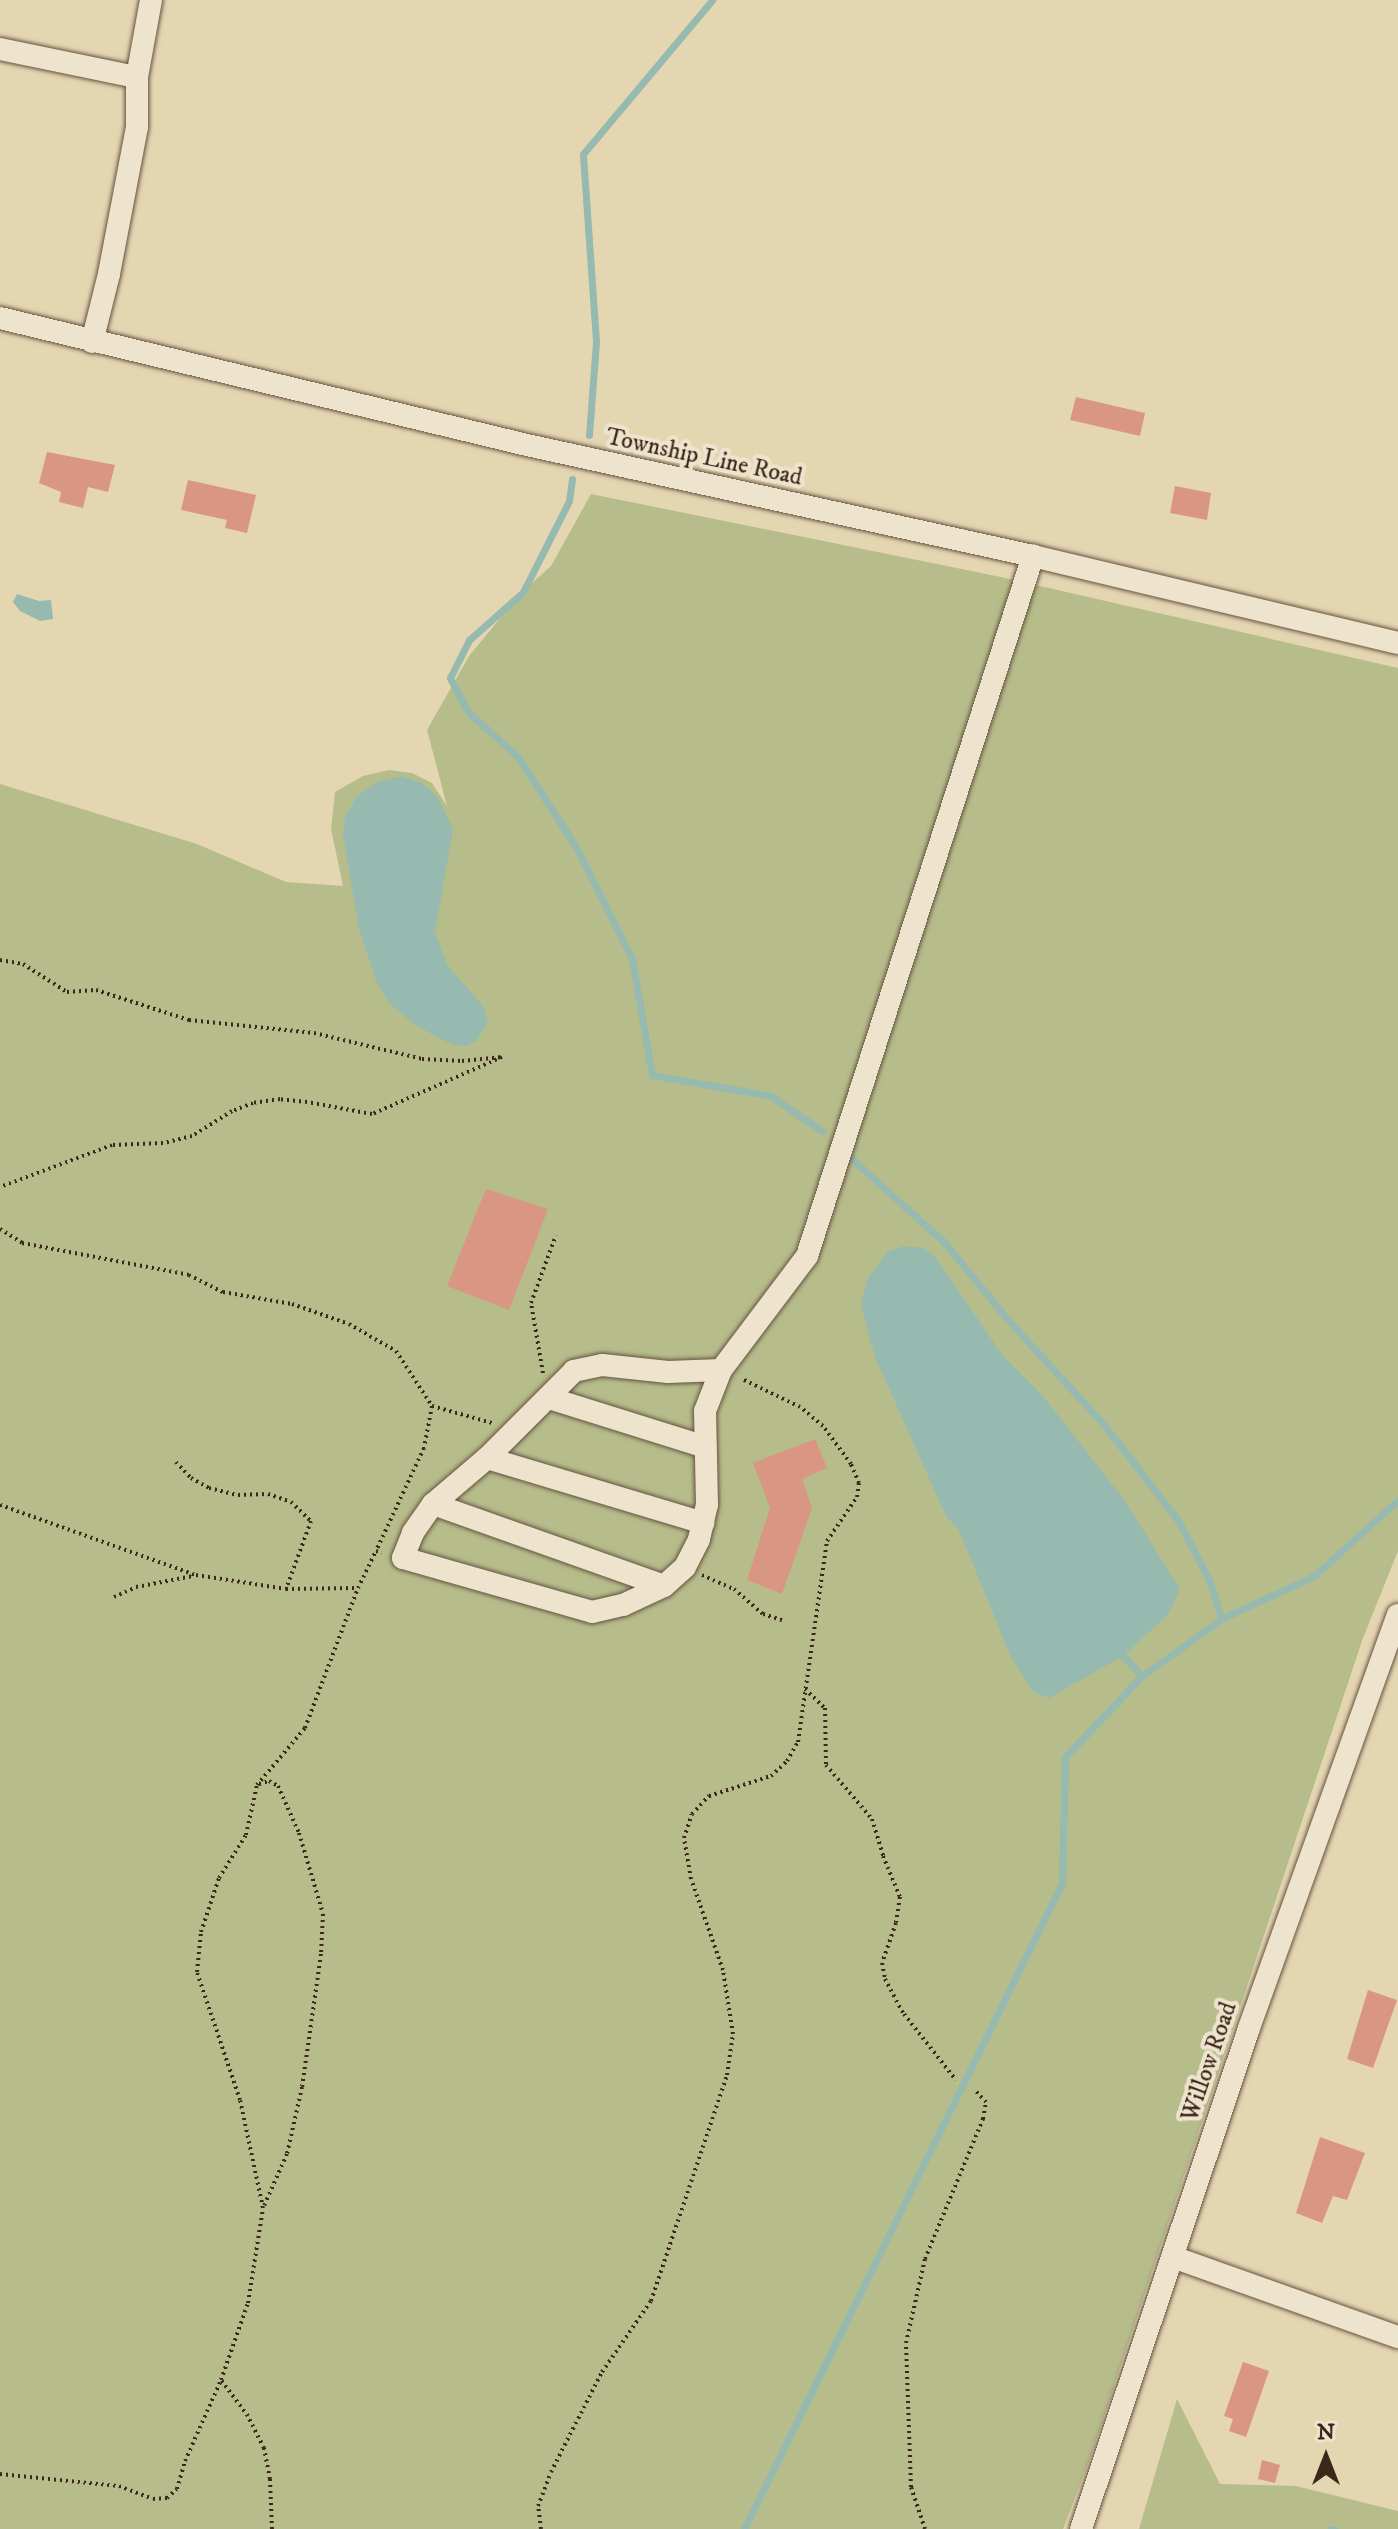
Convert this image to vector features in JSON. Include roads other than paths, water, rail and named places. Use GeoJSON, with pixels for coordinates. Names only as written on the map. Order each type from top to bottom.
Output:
{"type":"FeatureCollection","features":[{"type":"Feature","properties":{"kind":"street"},"geometry":{"type":"LineString","coordinates":[[92,342],[109,274],[137,127],[137,77],[151,0]]}},
{"type":"Feature","properties":{"kind":"street"},"geometry":{"type":"LineString","coordinates":[[0,49],[137,77]]}},
{"type":"Feature","properties":{"kind":"street","name":"Township Line Road"},"geometry":{"type":"LineString","coordinates":[[0,318],[527,445],[1033,556],[1398,643]]}},
{"type":"Feature","properties":{"kind":"street"},"geometry":{"type":"LineString","coordinates":[[721,1370],[668,1372],[602,1365],[574,1371],[487,1458],[433,1504],[413,1533],[403,1558],[592,1612],[623,1605],[664,1586],[685,1567],[703,1523],[708,1494],[705,1411],[721,1370],[807,1256],[1033,556]]}},
{"type":"Feature","properties":{"kind":"street"},"geometry":{"type":"LineString","coordinates":[[549,1398],[705,1447]]}},
{"type":"Feature","properties":{"kind":"street"},"geometry":{"type":"LineString","coordinates":[[487,1458],[703,1523]]}},
{"type":"Feature","properties":{"kind":"street"},"geometry":{"type":"LineString","coordinates":[[433,1504],[664,1586]]}},
{"type":"Feature","properties":{"kind":"street","name":"Willow Road"},"geometry":{"type":"LineString","coordinates":[[1081,2529],[1249,2028],[1398,1615]]}},
{"type":"Feature","properties":{"kind":"street"},"geometry":{"type":"LineString","coordinates":[[1173,2257],[1398,2337]]}},
{"type":"Feature","properties":{"kind":"water"},"geometry":{"type":"Polygon","coordinates":[[[17,594],[39,601],[51,600],[53,619],[40,621],[20,611],[13,602],[17,594]]]}},
{"type":"Feature","properties":{"kind":"water"},"geometry":{"type":"Polygon","coordinates":[[[402,776],[422,783],[438,798],[453,829],[435,932],[447,965],[483,1006],[488,1022],[476,1041],[466,1046],[454,1045],[437,1037],[414,1024],[388,1002],[376,981],[359,929],[343,833],[345,817],[356,797],[378,782],[402,776]]]}},
{"type":"Feature","properties":{"kind":"water"},"geometry":{"type":"Polygon","coordinates":[[[904,1246],[924,1248],[936,1258],[1003,1356],[1043,1396],[1125,1501],[1180,1589],[1168,1615],[1123,1656],[1049,1698],[1032,1691],[1010,1655],[959,1530],[946,1516],[875,1357],[861,1306],[867,1280],[887,1252],[904,1246]]]}},
{"type":"Feature","properties":{"kind":"waterway"},"geometry":{"type":"LineString","coordinates":[[589,435],[596,341],[583,154],[712,0]]}},
{"type":"Feature","properties":{"kind":"waterway"},"geometry":{"type":"LineString","coordinates":[[572,479],[569,501],[523,592],[469,640],[450,678],[468,712],[518,757],[577,849],[632,959],[652,1075],[771,1096],[822,1131]]}},
{"type":"Feature","properties":{"kind":"waterway"},"geometry":{"type":"LineString","coordinates":[[852,1159],[944,1242],[1008,1320],[1105,1426],[1178,1520],[1210,1582],[1221,1619]]}},
{"type":"Feature","properties":{"kind":"waterway"},"geometry":{"type":"LineString","coordinates":[[1123,1656],[1142,1676],[1221,1619],[1314,1576],[1398,1500]]}},
{"type":"Feature","properties":{"kind":"waterway"},"geometry":{"type":"LineString","coordinates":[[744,2529],[1062,1883],[1065,1757],[1142,1676]]}}]}
